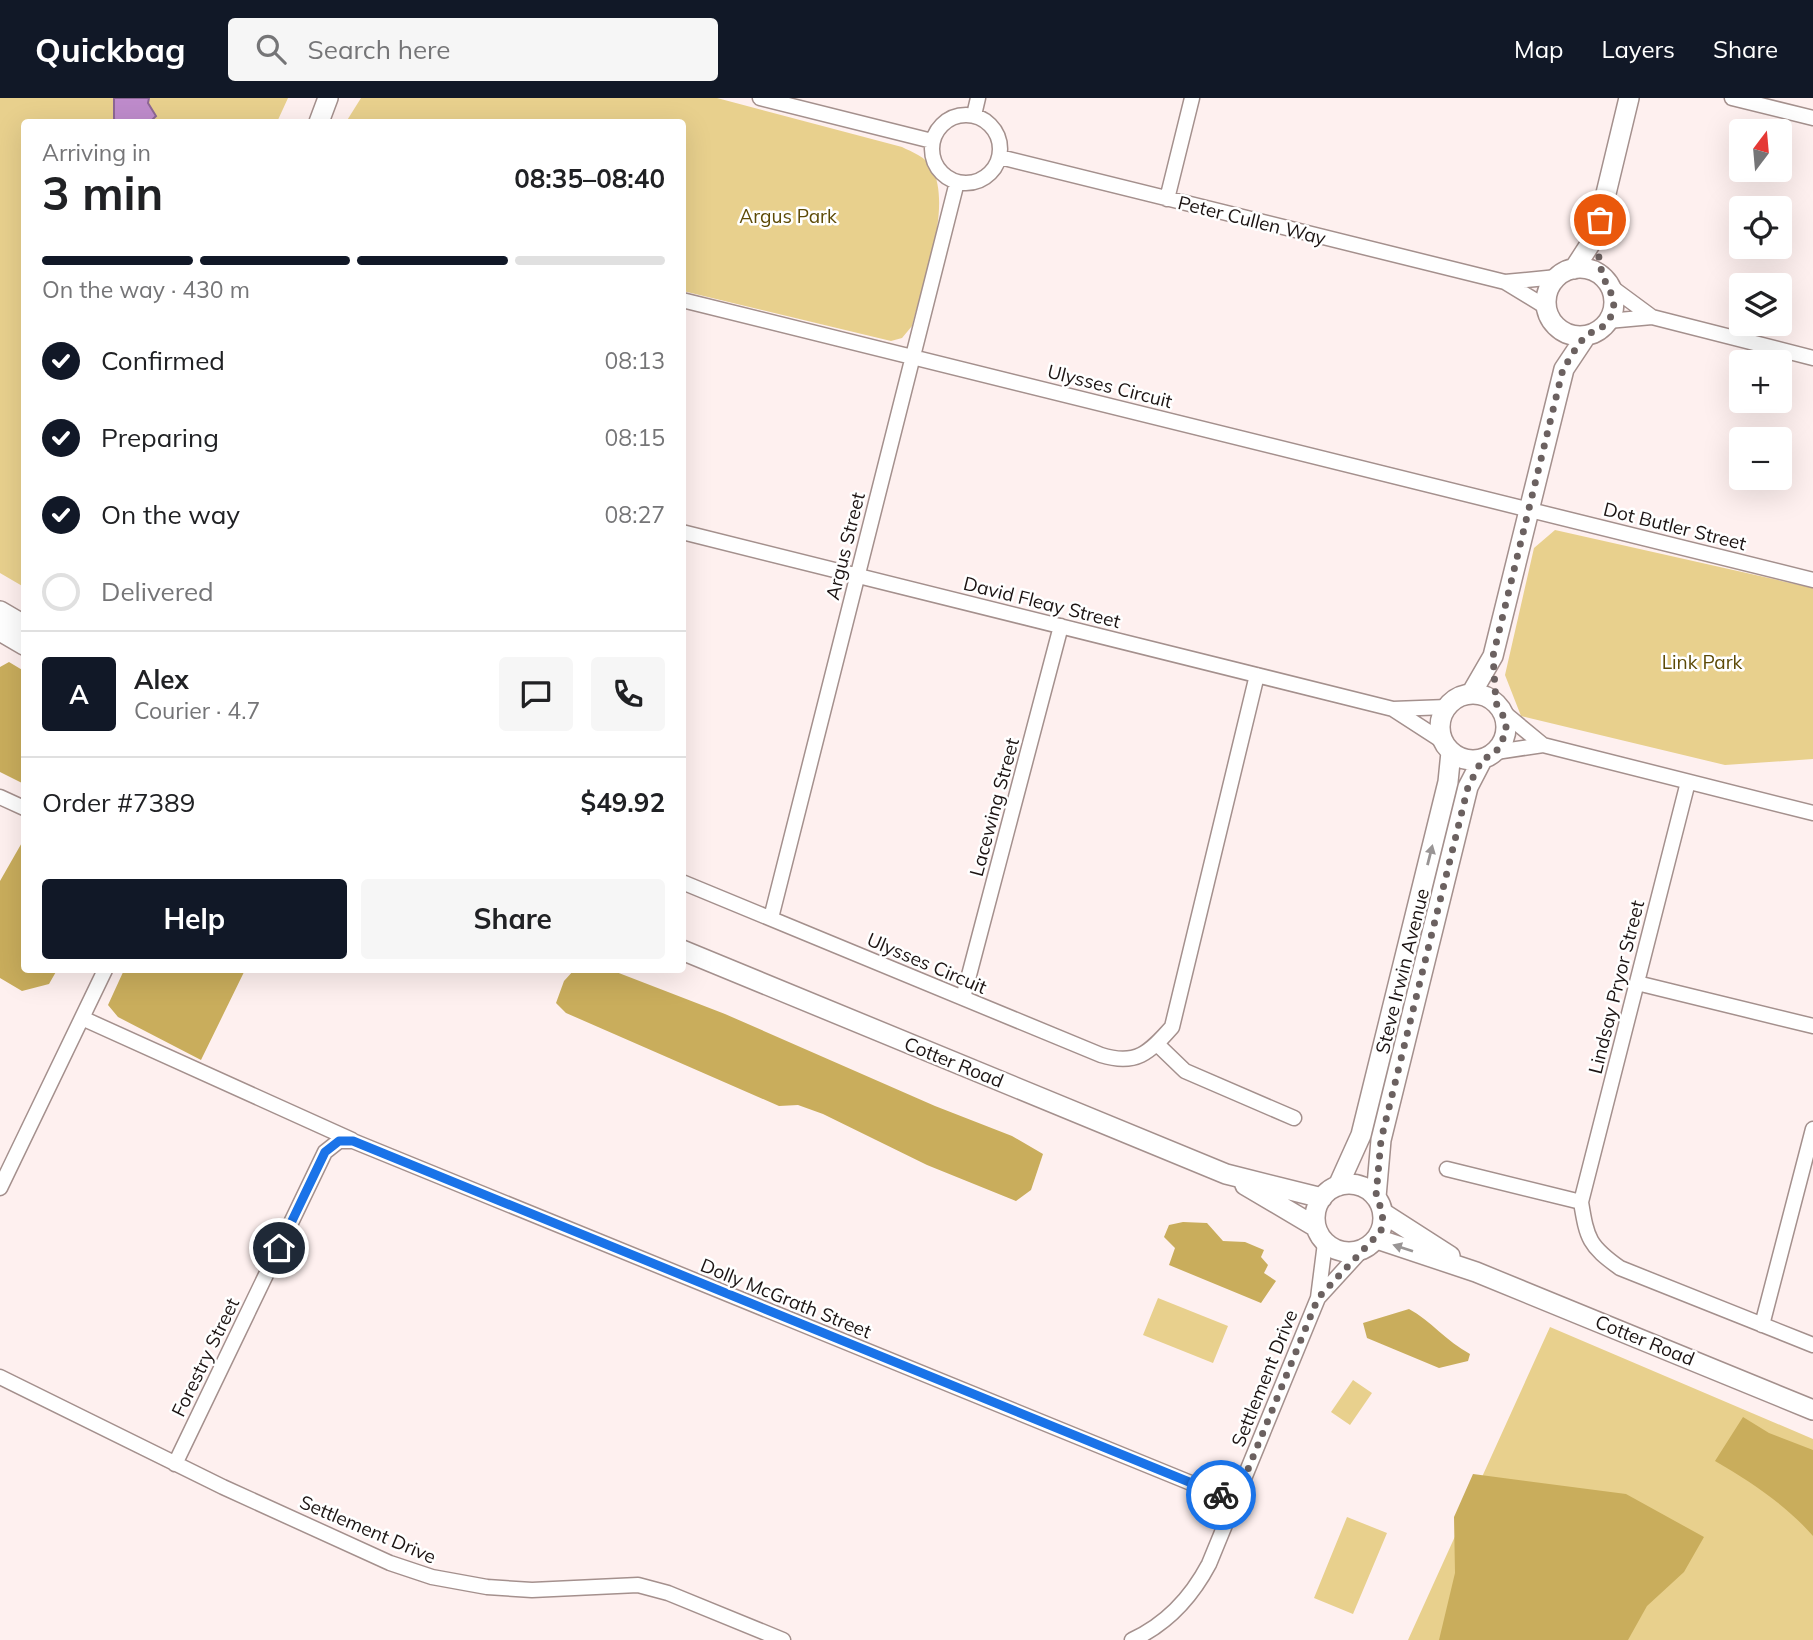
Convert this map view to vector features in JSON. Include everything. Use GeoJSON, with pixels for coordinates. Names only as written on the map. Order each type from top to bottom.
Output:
{"type":"FeatureCollection","features":[{"type":"Feature","properties":{"kind":"street"},"geometry":{"type":"LineString","coordinates":[[323,112],[337,98]]}},
{"type":"Feature","properties":{"kind":"street"},"geometry":{"type":"LineString","coordinates":[[760,98],[932,141]]}},
{"type":"Feature","properties":{"kind":"street"},"geometry":{"type":"LineString","coordinates":[[974,115],[978,98]]}},
{"type":"Feature","properties":{"kind":"street"},"geometry":{"type":"LineString","coordinates":[[1167,199],[1192,98]]}},
{"type":"Feature","properties":{"kind":"street"},"geometry":{"type":"LineString","coordinates":[[1563,369],[1557,328],[1546,307],[1550,285],[1566,273],[1596,235],[1629,98]]}},
{"type":"Feature","properties":{"kind":"street"},"geometry":{"type":"LineString","coordinates":[[1732,98],[1813,118]]}},
{"type":"Feature","properties":{"kind":"street"},"geometry":{"type":"LineString","coordinates":[[974,115],[984,120],[998,136],[1000,157],[996,167],[979,181],[957,182],[947,178],[934,162],[932,141],[936,131],[953,117],[974,115]]}},
{"type":"Feature","properties":{"kind":"street","name":"Peter Cullen Way"},"geometry":{"type":"LineString","coordinates":[[1000,157],[1505,282],[1546,307]]}},
{"type":"Feature","properties":{"kind":"street","name":"Argus Street"},"geometry":{"type":"LineString","coordinates":[[771,918],[957,182]]}},
{"type":"Feature","properties":{"kind":"street"},"geometry":{"type":"LineString","coordinates":[[1596,235],[1614,304],[1608,321]]}},
{"type":"Feature","properties":{"kind":"street","name":"Peter Cullen Way"},"geometry":{"type":"LineString","coordinates":[[1505,282],[1594,271],[1652,317]]}},
{"type":"Feature","properties":{"kind":"street","name":"Ulysses Circuit"},"geometry":{"type":"LineString","coordinates":[[686,301],[1529,510]]}},
{"type":"Feature","properties":{"kind":"street","name":"Peter Cullen Way"},"geometry":{"type":"LineString","coordinates":[[1586,336],[1608,321],[1652,317],[1813,358]]}},
{"type":"Feature","properties":{"kind":"street"},"geometry":{"type":"LineString","coordinates":[[1557,328],[1574,335],[1586,336]]}},
{"type":"Feature","properties":{"kind":"street"},"geometry":{"type":"LineString","coordinates":[[1471,694],[1493,656],[1563,369],[1586,336]]}},
{"type":"Feature","properties":{"kind":"street","name":"Dot Butler Street"},"geometry":{"type":"LineString","coordinates":[[1529,510],[1813,580]]}},
{"type":"Feature","properties":{"kind":"street","name":"David Fleay Street"},"geometry":{"type":"LineString","coordinates":[[686,533],[1392,709],[1447,707]]}},
{"type":"Feature","properties":{"kind":"street"},"geometry":{"type":"LineString","coordinates":[[12,621],[21,639]]}},
{"type":"Feature","properties":{"kind":"street","name":"Lacewing Street"},"geometry":{"type":"LineString","coordinates":[[963,998],[1061,626]]}},
{"type":"Feature","properties":{"kind":"street"},"geometry":{"type":"LineString","coordinates":[[1489,756],[1506,733],[1499,707],[1493,656]]}},
{"type":"Feature","properties":{"kind":"street"},"geometry":{"type":"LineString","coordinates":[[1257,675],[1172,1027],[1157,1044],[1185,1071],[1294,1118]]}},
{"type":"Feature","properties":{"kind":"street"},"geometry":{"type":"LineString","coordinates":[[1543,745],[1499,707],[1480,695],[1471,694],[1454,701],[1447,707],[1440,724],[1447,747],[1460,758],[1489,756],[1543,745],[1813,813]]}},
{"type":"Feature","properties":{"kind":"street","name":"David Fleay Street"},"geometry":{"type":"LineString","coordinates":[[1392,709],[1447,747]]}},
{"type":"Feature","properties":{"kind":"street","name":"Steve Irwin Avenue"},"geometry":{"type":"LineString","coordinates":[[1330,1192],[1361,1135],[1448,782],[1447,747]]}},
{"type":"Feature","properties":{"kind":"street","name":"Steve Irwin Avenue"},"geometry":{"type":"LineString","coordinates":[[1379,1205],[1381,1140],[1468,787],[1489,756]]}},
{"type":"Feature","properties":{"kind":"street","name":"Lindsay Pryor Street"},"geometry":{"type":"LineString","coordinates":[[1688,782],[1581,1202],[1586,1230],[1596,1251],[1620,1268],[1813,1345]]}},
{"type":"Feature","properties":{"kind":"street"},"geometry":{"type":"LineString","coordinates":[[0,797],[21,807]]}},
{"type":"Feature","properties":{"kind":"street","name":"Ulysses Circuit"},"geometry":{"type":"LineString","coordinates":[[686,884],[1119,1061],[1140,1057],[1157,1044]]}},
{"type":"Feature","properties":{"kind":"street","name":"Cotter Road"},"geometry":{"type":"LineString","coordinates":[[686,952],[1226,1174],[1321,1235]]}},
{"type":"Feature","properties":{"kind":"street"},"geometry":{"type":"LineString","coordinates":[[0,1188],[104,973]]}},
{"type":"Feature","properties":{"kind":"street"},"geometry":{"type":"LineString","coordinates":[[1637,984],[1813,1027]]}},
{"type":"Feature","properties":{"kind":"street","name":"Dolly McGrath Street"},"geometry":{"type":"LineString","coordinates":[[82,1018],[353,1141],[1235,1501]]}},
{"type":"Feature","properties":{"kind":"street"},"geometry":{"type":"LineString","coordinates":[[1762,1325],[1813,1129]]}},
{"type":"Feature","properties":{"kind":"street","name":"Forestry Street"},"geometry":{"type":"LineString","coordinates":[[175,1464],[325,1152],[339,1141],[353,1141]]}},
{"type":"Feature","properties":{"kind":"street"},"geometry":{"type":"LineString","coordinates":[[1447,1169],[1581,1202]]}},
{"type":"Feature","properties":{"kind":"street","name":"Cotter Road"},"geometry":{"type":"LineString","coordinates":[[1226,1174],[1330,1192]]}},
{"type":"Feature","properties":{"kind":"street"},"geometry":{"type":"LineString","coordinates":[[1359,1185],[1379,1205],[1384,1222],[1377,1239],[1360,1251],[1342,1252],[1321,1235],[1317,1207],[1330,1192],[1359,1185]]}},
{"type":"Feature","properties":{"kind":"street","name":"Cotter Road"},"geometry":{"type":"LineString","coordinates":[[1379,1205],[1476,1272]]}},
{"type":"Feature","properties":{"kind":"street","name":"Settlement Drive"},"geometry":{"type":"LineString","coordinates":[[1132,1640],[1170,1617],[1198,1586],[1318,1298],[1321,1235]]}},
{"type":"Feature","properties":{"kind":"street","name":"Cotter Road"},"geometry":{"type":"LineString","coordinates":[[1377,1239],[1476,1272],[1813,1410]]}},
{"type":"Feature","properties":{"kind":"street","name":"Settlement Drive"},"geometry":{"type":"LineString","coordinates":[[1318,1298],[1360,1251]]}},
{"type":"Feature","properties":{"kind":"street","name":"Settlement Drive"},"geometry":{"type":"LineString","coordinates":[[0,1377],[175,1464],[390,1563],[432,1577],[487,1587],[532,1590],[638,1585],[668,1593],[783,1640]]}},
{"type":"Feature","properties":{"kind":"green space"},"geometry":{"type":"Polygon","coordinates":[[[0,98],[288,98],[278,119],[21,119],[21,585],[0,573],[0,98]]]}},
{"type":"Feature","properties":{"kind":"green space","name":"Argus Park"},"geometry":{"type":"Polygon","coordinates":[[[361,98],[717,98],[902,147],[929,164],[938,185],[938,225],[934,247],[912,326],[902,338],[891,341],[686,292],[686,119],[348,119],[361,98]]]}},
{"type":"Feature","properties":{"kind":"green space","name":"Link Park"},"geometry":{"type":"Polygon","coordinates":[[[1555,530],[1813,588],[1813,759],[1725,765],[1521,716],[1505,675],[1534,548],[1555,530]]]}},
{"type":"Feature","properties":{"kind":"green space"},"geometry":{"type":"Polygon","coordinates":[[[1158,1298],[1228,1326],[1213,1363],[1143,1335],[1158,1298]]]}},
{"type":"Feature","properties":{"kind":"green space"},"geometry":{"type":"Polygon","coordinates":[[[1550,1327],[1813,1439],[1813,1640],[1408,1640],[1550,1327]]]}},
{"type":"Feature","properties":{"kind":"green space"},"geometry":{"type":"Polygon","coordinates":[[[1353,1380],[1372,1393],[1350,1425],[1331,1412],[1353,1380]]]}},
{"type":"Feature","properties":{"kind":"green space"},"geometry":{"type":"Polygon","coordinates":[[[1347,1517],[1387,1533],[1353,1614],[1314,1598],[1347,1517]]]}},
{"type":"Feature","properties":{"kind":"shaded area"},"geometry":{"type":"Polygon","coordinates":[[[114,98],[149,98],[148,103],[156,116],[153,119],[114,119],[114,98]]]}},
{"type":"Feature","properties":{"kind":"shaded area"},"geometry":{"type":"Polygon","coordinates":[[[9,662],[21,669],[21,782],[0,772],[0,667],[9,662]]]}},
{"type":"Feature","properties":{"kind":"shaded area"},"geometry":{"type":"Polygon","coordinates":[[[21,844],[21,973],[55,973],[49,984],[22,991],[0,978],[0,881],[21,844]]]}},
{"type":"Feature","properties":{"kind":"shaded area"},"geometry":{"type":"Polygon","coordinates":[[[123,973],[244,973],[201,1060],[118,1017],[108,1005],[123,973]]]}},
{"type":"Feature","properties":{"kind":"shaded area"},"geometry":{"type":"Polygon","coordinates":[[[571,973],[619,973],[725,1014],[935,1106],[1012,1136],[1043,1154],[1031,1190],[1016,1201],[927,1165],[823,1114],[798,1105],[779,1106],[566,1013],[556,1003],[564,981],[571,973]]]}},
{"type":"Feature","properties":{"kind":"shaded area"},"geometry":{"type":"Polygon","coordinates":[[[1183,1222],[1207,1223],[1223,1241],[1245,1242],[1264,1250],[1261,1257],[1268,1265],[1264,1273],[1276,1281],[1261,1303],[1169,1265],[1175,1248],[1164,1237],[1169,1225],[1183,1222]]]}},
{"type":"Feature","properties":{"kind":"shaded area"},"geometry":{"type":"Polygon","coordinates":[[[1409,1309],[1470,1354],[1468,1361],[1439,1368],[1367,1338],[1363,1323],[1409,1309]]]}},
{"type":"Feature","properties":{"kind":"shaded area"},"geometry":{"type":"Polygon","coordinates":[[[1743,1417],[1769,1433],[1813,1450],[1813,1536],[1767,1495],[1715,1461],[1743,1417]]]}},
{"type":"Feature","properties":{"kind":"shaded area"},"geometry":{"type":"Polygon","coordinates":[[[1473,1474],[1626,1494],[1704,1537],[1684,1572],[1647,1606],[1628,1640],[1439,1640],[1455,1573],[1454,1517],[1473,1474]]]}},
{"type":"Feature","properties":{"kind":"way so far"},"geometry":{"type":"LineString","coordinates":[[1221,1495],[1235,1501],[1318,1298],[1360,1251],[1377,1239],[1384,1222],[1381,1204],[1376,1196],[1381,1140],[1468,787],[1482,760],[1496,752],[1506,733],[1506,721],[1496,703],[1493,656],[1563,369],[1586,336],[1602,328],[1608,321],[1614,304],[1614,295],[1603,277],[1598,251],[1596,235],[1600,220]]}},
{"type":"Feature","properties":{"kind":"route"},"geometry":{"type":"LineString","coordinates":[[279,1248],[325,1152],[339,1141],[353,1141],[1221,1495]]}}]}
